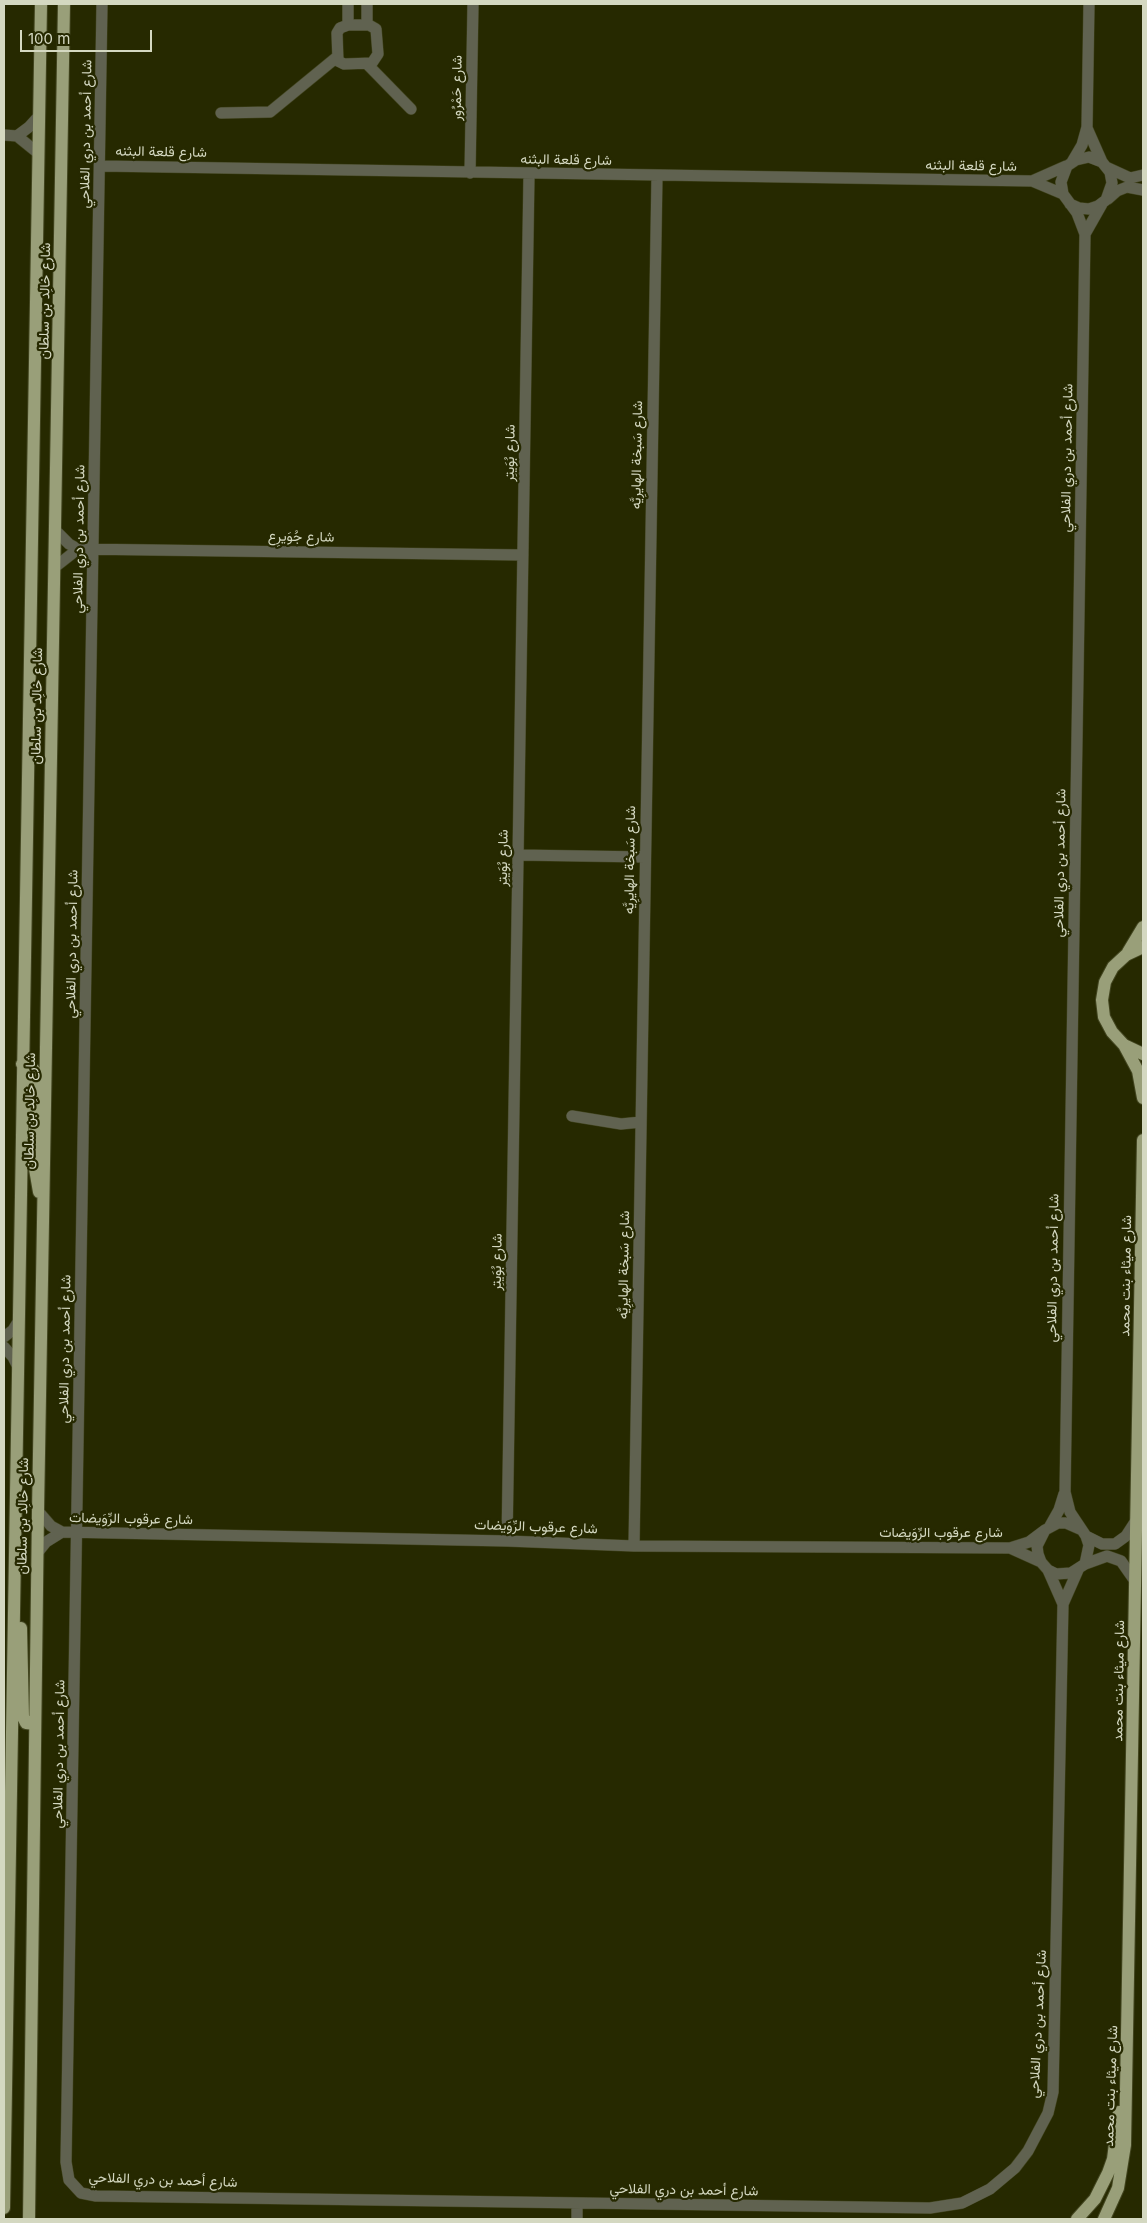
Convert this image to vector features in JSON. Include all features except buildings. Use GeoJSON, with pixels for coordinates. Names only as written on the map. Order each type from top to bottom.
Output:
{"type":"FeatureCollection","features":[{"type":"Feature","properties":{"kind":"main road","name":"شارع خالِد بن سلطان"},"geometry":{"type":"LineString","coordinates":[[4,2208],[6,1949],[41,4]]}},
{"type":"Feature","properties":{"kind":"main road","name":"شارع خالِد بن سلطان"},"geometry":{"type":"LineString","coordinates":[[29,2219],[38,1511],[64,4]]}},
{"type":"Feature","properties":{"kind":"main road"},"geometry":{"type":"LineString","coordinates":[[64,68],[70,38],[72,4]]}},
{"type":"Feature","properties":{"kind":"main road"},"geometry":{"type":"LineString","coordinates":[[1143,926],[1134,945],[1108,974],[1102,1000],[1108,1025],[1124,1045],[1138,1071],[1143,1098]]}},
{"type":"Feature","properties":{"kind":"main road"},"geometry":{"type":"LineString","coordinates":[[1126,955],[1143,946]]}},
{"type":"Feature","properties":{"kind":"main road"},"geometry":{"type":"LineString","coordinates":[[1124,1045],[1143,1054]]}},
{"type":"Feature","properties":{"kind":"main road"},"geometry":{"type":"LineString","coordinates":[[22,1064],[29,1064],[34,1070],[36,1177],[44,1201]]}},
{"type":"Feature","properties":{"kind":"main road","name":"شارع ميثاء بنت محمد"},"geometry":{"type":"LineString","coordinates":[[1104,2219],[1118,2188],[1124,2161],[1127,2086],[1143,1140]]}},
{"type":"Feature","properties":{"kind":"main road"},"geometry":{"type":"LineString","coordinates":[[14,1584],[21,1614],[23,1717],[26,1723],[35,1724]]}},
{"type":"Feature","properties":{"kind":"main road"},"geometry":{"type":"LineString","coordinates":[[1077,2219],[1094,2199],[1108,2173],[1113,2159],[1120,2111],[1127,2086]]}},
{"type":"Feature","properties":{"kind":"street","name":"شارع أحمد بن دري الفلاحي"},"geometry":{"type":"LineString","coordinates":[[102,4],[101,166],[66,2162],[69,2180],[81,2192],[88,2195],[930,2208],[962,2203],[976,2197],[1003,2179],[1024,2157],[1039,2132],[1053,2092],[1063,1604],[1082,1567]]}},
{"type":"Feature","properties":{"kind":"street"},"geometry":{"type":"LineString","coordinates":[[348,4],[348,25]]}},
{"type":"Feature","properties":{"kind":"street"},"geometry":{"type":"LineString","coordinates":[[366,25],[367,4]]}},
{"type":"Feature","properties":{"kind":"street","name":"شارع حَمْرُور"},"geometry":{"type":"LineString","coordinates":[[470,173],[474,4]]}},
{"type":"Feature","properties":{"kind":"street"},"geometry":{"type":"LineString","coordinates":[[1089,4],[1086,126],[1082,145],[1061,178],[1063,194],[1070,204],[1084,209],[1094,208],[1117,191],[1127,187],[1143,190]]}},
{"type":"Feature","properties":{"kind":"street"},"geometry":{"type":"LineString","coordinates":[[348,25],[374,27],[378,35],[377,57],[372,63],[342,64],[337,57],[338,30],[348,25]]}},
{"type":"Feature","properties":{"kind":"street"},"geometry":{"type":"LineString","coordinates":[[221,113],[270,112],[337,57]]}},
{"type":"Feature","properties":{"kind":"street"},"geometry":{"type":"LineString","coordinates":[[367,64],[411,109]]}},
{"type":"Feature","properties":{"kind":"street"},"geometry":{"type":"LineString","coordinates":[[17,136],[39,116]]}},
{"type":"Feature","properties":{"kind":"street"},"geometry":{"type":"LineString","coordinates":[[1086,126],[1112,183],[1104,202]]}},
{"type":"Feature","properties":{"kind":"street"},"geometry":{"type":"LineString","coordinates":[[4,135],[17,136],[38,154]]}},
{"type":"Feature","properties":{"kind":"street"},"geometry":{"type":"LineString","coordinates":[[1069,164],[1089,157],[1130,178],[1143,175]]}},
{"type":"Feature","properties":{"kind":"street","name":"شارع قلعة البثنه"},"geometry":{"type":"LineString","coordinates":[[1032,182],[1069,164]]}},
{"type":"Feature","properties":{"kind":"street","name":"شارع قلعة البثنه"},"geometry":{"type":"LineString","coordinates":[[101,166],[529,175],[1032,182],[1063,194]]}},
{"type":"Feature","properties":{"kind":"street","name":"شارع بُوَيتِر"},"geometry":{"type":"LineString","coordinates":[[507,1541],[529,175]]}},
{"type":"Feature","properties":{"kind":"street","name":"شارع سَبخة الهايرِيَّه"},"geometry":{"type":"LineString","coordinates":[[634,1546],[657,176]]}},
{"type":"Feature","properties":{"kind":"street","name":"شارع أحمد بن دري الفلاحي"},"geometry":{"type":"LineString","coordinates":[[1085,234],[1104,202]]}},
{"type":"Feature","properties":{"kind":"street","name":"شارع أحمد بن دري الفلاحي"},"geometry":{"type":"LineString","coordinates":[[1070,204],[1077,213],[1085,234],[1065,1492],[1070,1512],[1084,1533]]}},
{"type":"Feature","properties":{"kind":"street"},"geometry":{"type":"LineString","coordinates":[[55,567],[78,549],[69,544],[56,531]]}},
{"type":"Feature","properties":{"kind":"street","name":"شارع جُوَيرِع"},"geometry":{"type":"LineString","coordinates":[[78,549],[523,555]]}},
{"type":"Feature","properties":{"kind":"street"},"geometry":{"type":"LineString","coordinates":[[518,855],[646,857]]}},
{"type":"Feature","properties":{"kind":"street"},"geometry":{"type":"LineString","coordinates":[[572,1116],[621,1124],[641,1122]]}},
{"type":"Feature","properties":{"kind":"street"},"geometry":{"type":"LineString","coordinates":[[4,1337],[14,1330],[18,1322]]}},
{"type":"Feature","properties":{"kind":"street"},"geometry":{"type":"LineString","coordinates":[[4,1348],[14,1357],[17,1365]]}},
{"type":"Feature","properties":{"kind":"street","name":"شارع أحمد بن دري الفلاحي"},"geometry":{"type":"LineString","coordinates":[[1047,1528],[1059,1510],[1065,1492]]}},
{"type":"Feature","properties":{"kind":"street","name":"شارع عرقوب الرِّوَيضات"},"geometry":{"type":"LineString","coordinates":[[38,1511],[51,1526],[62,1532],[77,1533],[507,1541],[634,1546],[1010,1548],[1028,1542],[1047,1528]]}},
{"type":"Feature","properties":{"kind":"street"},"geometry":{"type":"LineString","coordinates":[[1135,1581],[1126,1567],[1115,1557],[1107,1556],[1064,1575],[1045,1566],[1038,1546],[1047,1528],[1066,1523],[1102,1544],[1115,1544],[1126,1536],[1137,1518]]}},
{"type":"Feature","properties":{"kind":"street","name":"شارع عرقوب الرِّوَيضات"},"geometry":{"type":"LineString","coordinates":[[38,1552],[46,1542],[62,1532]]}},
{"type":"Feature","properties":{"kind":"street"},"geometry":{"type":"LineString","coordinates":[[1082,1567],[1089,1554],[1084,1533]]}},
{"type":"Feature","properties":{"kind":"street","name":"شارع عرقوب الرِّوَيضات"},"geometry":{"type":"LineString","coordinates":[[1010,1548],[1045,1566]]}},
{"type":"Feature","properties":{"kind":"street","name":"شارع أحمد بن دري الفلاحي"},"geometry":{"type":"LineString","coordinates":[[1045,1566],[1063,1604]]}},
{"type":"Feature","properties":{"kind":"street"},"geometry":{"type":"LineString","coordinates":[[577,2219],[578,2204]]}}]}
